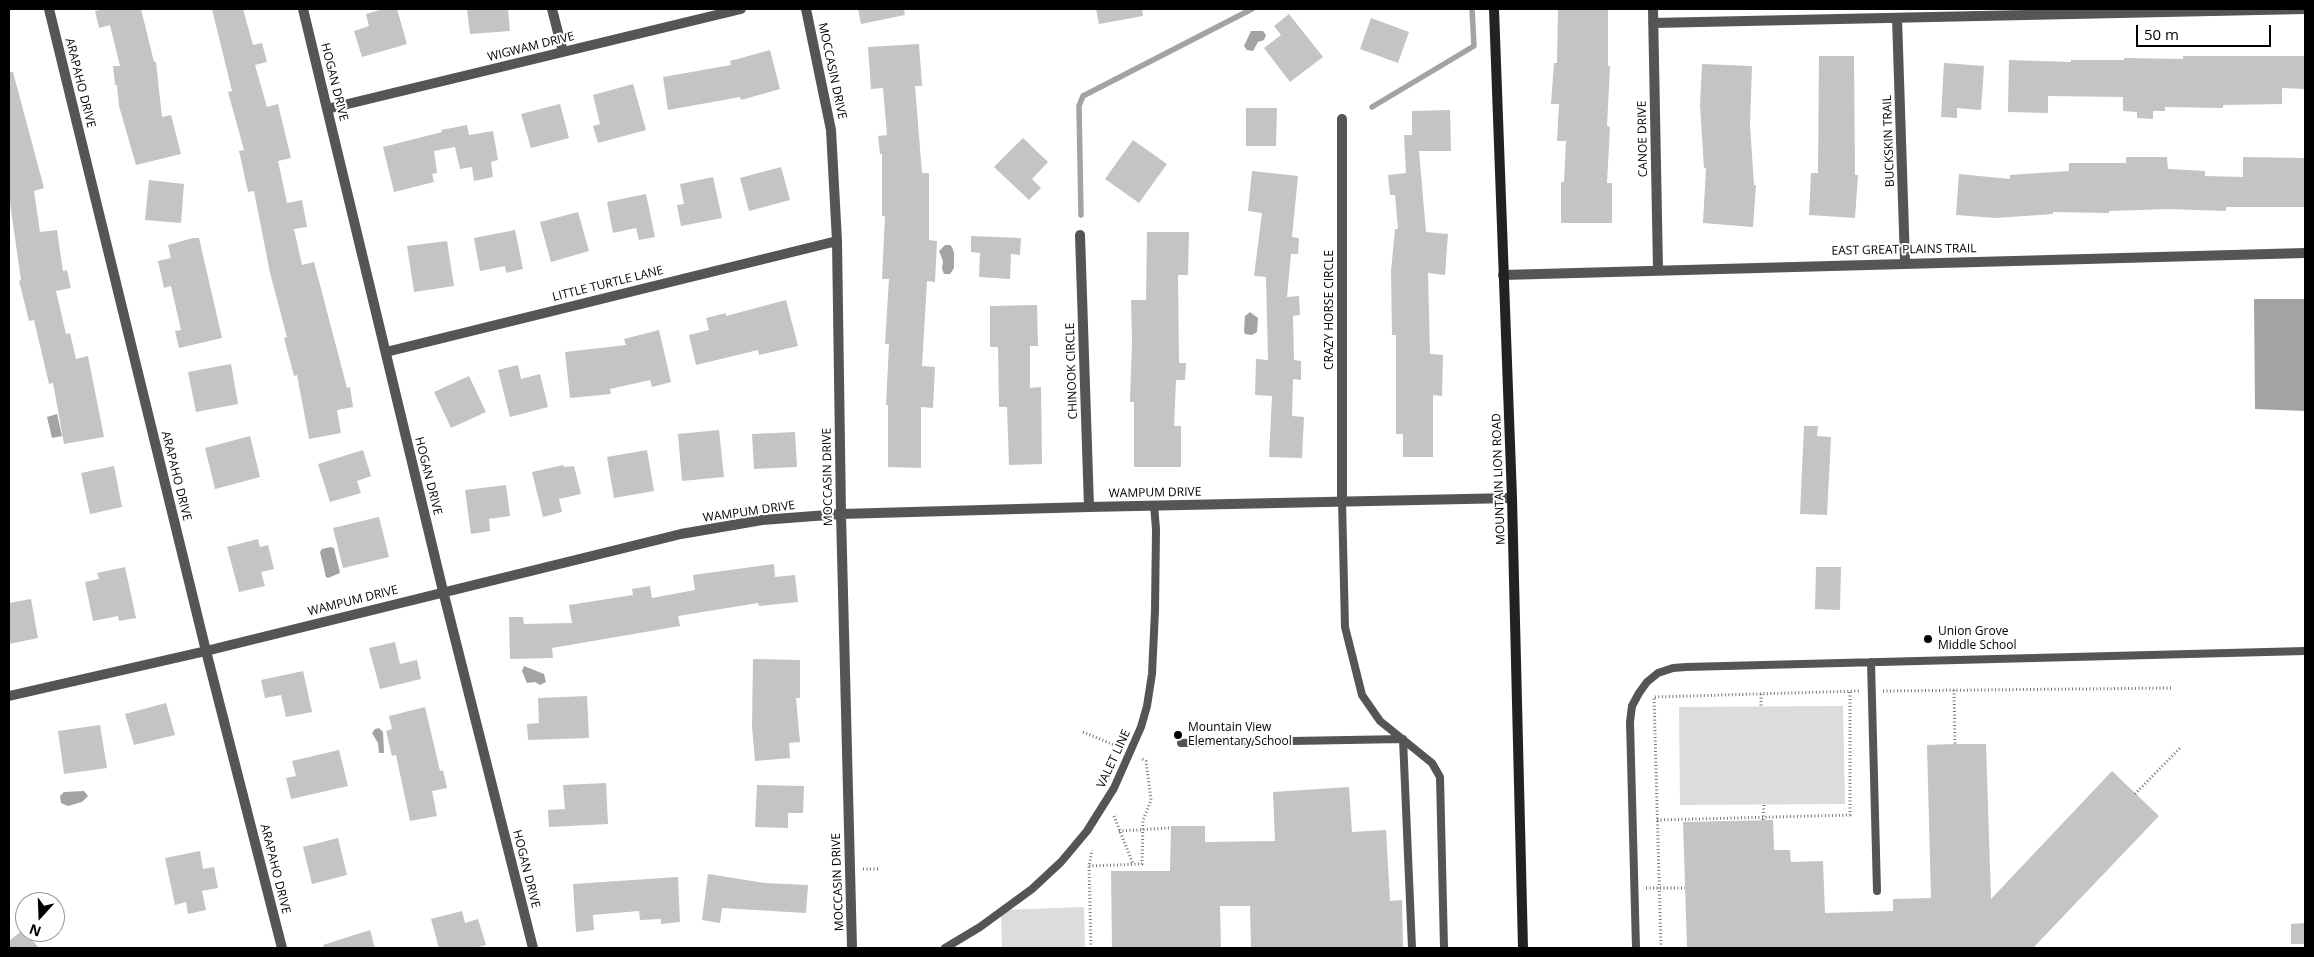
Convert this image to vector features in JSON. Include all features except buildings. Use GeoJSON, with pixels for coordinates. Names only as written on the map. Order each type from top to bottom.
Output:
{"type":"FeatureCollection","features":[{"type":"Feature","properties":{"kind":"street","name":"ARAPAHO DRIVE"},"geometry":{"type":"LineString","coordinates":[[49,9],[206,651],[282,948]]}},
{"type":"Feature","properties":{"kind":"street","name":"HOGAN DRIVE"},"geometry":{"type":"LineString","coordinates":[[302,9],[443,591],[534,948]]}},
{"type":"Feature","properties":{"kind":"street"},"geometry":{"type":"LineString","coordinates":[[552,9],[563,52]]}},
{"type":"Feature","properties":{"kind":"street","name":"WIGWAM DRIVE"},"geometry":{"type":"LineString","coordinates":[[327,109],[741,9]]}},
{"type":"Feature","properties":{"kind":"street","name":"MOCCASIN DRIVE"},"geometry":{"type":"LineString","coordinates":[[806,9],[832,130],[837,241],[841,514],[852,948]]}},
{"type":"Feature","properties":{"kind":"street","name":"MOUNTAIN LION ROAD"},"geometry":{"type":"LineString","coordinates":[[1494,9],[1512,498],[1523,948]]}},
{"type":"Feature","properties":{"kind":"street","name":"CANOE DRIVE"},"geometry":{"type":"LineString","coordinates":[[1654,9],[1658,269]]}},
{"type":"Feature","properties":{"kind":"street"},"geometry":{"type":"LineString","coordinates":[[1654,23],[2305,9]]}},
{"type":"Feature","properties":{"kind":"street","name":"BUCKSKIN TRAIL"},"geometry":{"type":"LineString","coordinates":[[1897,18],[1905,262]]}},
{"type":"Feature","properties":{"kind":"street","name":"CRAZY HORSE CIRCLE"},"geometry":{"type":"LineString","coordinates":[[1342,119],[1342,500]]}},
{"type":"Feature","properties":{"kind":"street","name":"CHINOOK CIRCLE"},"geometry":{"type":"LineString","coordinates":[[1080,235],[1088,507]]}},
{"type":"Feature","properties":{"kind":"street","name":"LITTLE TURTLE LANE"},"geometry":{"type":"LineString","coordinates":[[386,352],[837,241]]}},
{"type":"Feature","properties":{"kind":"street","name":"EAST GREAT PLAINS TRAIL"},"geometry":{"type":"LineString","coordinates":[[1503,275],[1905,262],[2305,253]]}},
{"type":"Feature","properties":{"kind":"street","name":"WAMPUM DRIVE"},"geometry":{"type":"LineString","coordinates":[[9,696],[206,651],[443,591],[681,534],[762,520],[841,514],[1342,500],[1512,498]]}},
{"type":"Feature","properties":{"kind":"lane"},"geometry":{"type":"LineString","coordinates":[[1342,500],[1346,627],[1352,662],[1362,695],[1380,721],[1432,763],[1440,778],[1444,948]]}},
{"type":"Feature","properties":{"kind":"lane","name":"VALET LINE"},"geometry":{"type":"LineString","coordinates":[[945,948],[980,927],[1032,889],[1061,862],[1088,831],[1114,788],[1147,706],[1152,674],[1156,529],[1154,505]]}},
{"type":"Feature","properties":{"kind":"lane"},"geometry":{"type":"LineString","coordinates":[[1636,948],[1630,722],[1632,706],[1647,682],[1658,673],[1673,668],[2305,651]]}},
{"type":"Feature","properties":{"kind":"lane"},"geometry":{"type":"LineString","coordinates":[[1871,662],[1877,891]]}},
{"type":"Feature","properties":{"kind":"lane"},"geometry":{"type":"LineString","coordinates":[[1181,743],[1403,738]]}},
{"type":"Feature","properties":{"kind":"lane"},"geometry":{"type":"LineString","coordinates":[[1403,738],[1412,948]]}},
{"type":"Feature","properties":{"kind":"path"},"geometry":{"type":"LineString","coordinates":[[1661,948],[1654,696],[1872,691],[2172,688]]}},
{"type":"Feature","properties":{"kind":"path"},"geometry":{"type":"LineString","coordinates":[[1954,690],[1955,744]]}},
{"type":"Feature","properties":{"kind":"path"},"geometry":{"type":"LineString","coordinates":[[1657,820],[1850,815],[1850,692]]}},
{"type":"Feature","properties":{"kind":"path"},"geometry":{"type":"LineString","coordinates":[[1761,694],[1761,706]]}},
{"type":"Feature","properties":{"kind":"path"},"geometry":{"type":"LineString","coordinates":[[1083,732],[1146,761],[1150,780],[1151,800],[1143,820],[1142,864],[1089,866]]}},
{"type":"Feature","properties":{"kind":"path"},"geometry":{"type":"LineString","coordinates":[[2136,794],[2181,747]]}},
{"type":"Feature","properties":{"kind":"path"},"geometry":{"type":"LineString","coordinates":[[1763,818],[1764,804]]}},
{"type":"Feature","properties":{"kind":"path"},"geometry":{"type":"LineString","coordinates":[[1114,816],[1133,864]]}},
{"type":"Feature","properties":{"kind":"path"},"geometry":{"type":"LineString","coordinates":[[1119,831],[1168,828]]}},
{"type":"Feature","properties":{"kind":"path"},"geometry":{"type":"LineString","coordinates":[[1091,948],[1089,866],[1092,850]]}},
{"type":"Feature","properties":{"kind":"path"},"geometry":{"type":"LineString","coordinates":[[1634,888],[1685,888]]}},
{"type":"Feature","properties":{"kind":"shaded area"},"geometry":{"type":"Polygon","coordinates":[[[1251,31],[1263,31],[1266,35],[1264,40],[1258,42],[1253,51],[1247,50],[1244,46],[1251,31]]]}},
{"type":"Feature","properties":{"kind":"shaded area"},"geometry":{"type":"Polygon","coordinates":[[[945,245],[950,245],[954,253],[954,268],[950,274],[944,274],[942,269],[943,261],[939,251],[945,245]]]}},
{"type":"Feature","properties":{"kind":"shaded area"},"geometry":{"type":"Polygon","coordinates":[[[2254,299],[2305,299],[2305,411],[2255,409],[2254,299]]]}},
{"type":"Feature","properties":{"kind":"shaded area"},"geometry":{"type":"Polygon","coordinates":[[[1250,312],[1258,318],[1257,332],[1252,335],[1245,334],[1244,331],[1245,316],[1250,312]]]}},
{"type":"Feature","properties":{"kind":"shaded area"},"geometry":{"type":"Polygon","coordinates":[[[57,414],[62,436],[52,438],[47,417],[57,414]]]}},
{"type":"Feature","properties":{"kind":"shaded area"},"geometry":{"type":"Polygon","coordinates":[[[334,548],[340,573],[328,578],[326,577],[320,552],[322,549],[334,548]]]}},
{"type":"Feature","properties":{"kind":"shaded area"},"geometry":{"type":"Polygon","coordinates":[[[524,666],[544,674],[546,682],[540,685],[535,682],[527,683],[522,671],[524,666]]]}},
{"type":"Feature","properties":{"kind":"shaded area"},"geometry":{"type":"Polygon","coordinates":[[[1843,706],[1845,804],[1680,805],[1679,707],[1843,706]]]}},
{"type":"Feature","properties":{"kind":"shaded area"},"geometry":{"type":"Polygon","coordinates":[[[379,728],[383,732],[384,753],[379,753],[378,743],[372,733],[375,729],[379,728]]]}},
{"type":"Feature","properties":{"kind":"shaded area"},"geometry":{"type":"Polygon","coordinates":[[[84,791],[88,796],[82,802],[68,806],[61,803],[60,796],[64,792],[84,791]]]}},
{"type":"Feature","properties":{"kind":"shaded area"},"geometry":{"type":"Polygon","coordinates":[[[1084,907],[1085,948],[1002,948],[1001,910],[1084,907]]]}},
{"type":"Feature","properties":{"kind":"waterway"},"geometry":{"type":"LineString","coordinates":[[1081,215],[1079,106],[1083,96],[1252,9]]}},
{"type":"Feature","properties":{"kind":"waterway"},"geometry":{"type":"LineString","coordinates":[[1372,107],[1474,46],[1472,9]]}},
{"type":"Feature","properties":{"kind":"place","name":"Union Grove Middle School"},"geometry":{"type":"Point","coordinates":[1928,639]}},
{"type":"Feature","properties":{"kind":"place","name":"Mountain View Elementary School"},"geometry":{"type":"Point","coordinates":[1178,735]}}]}
